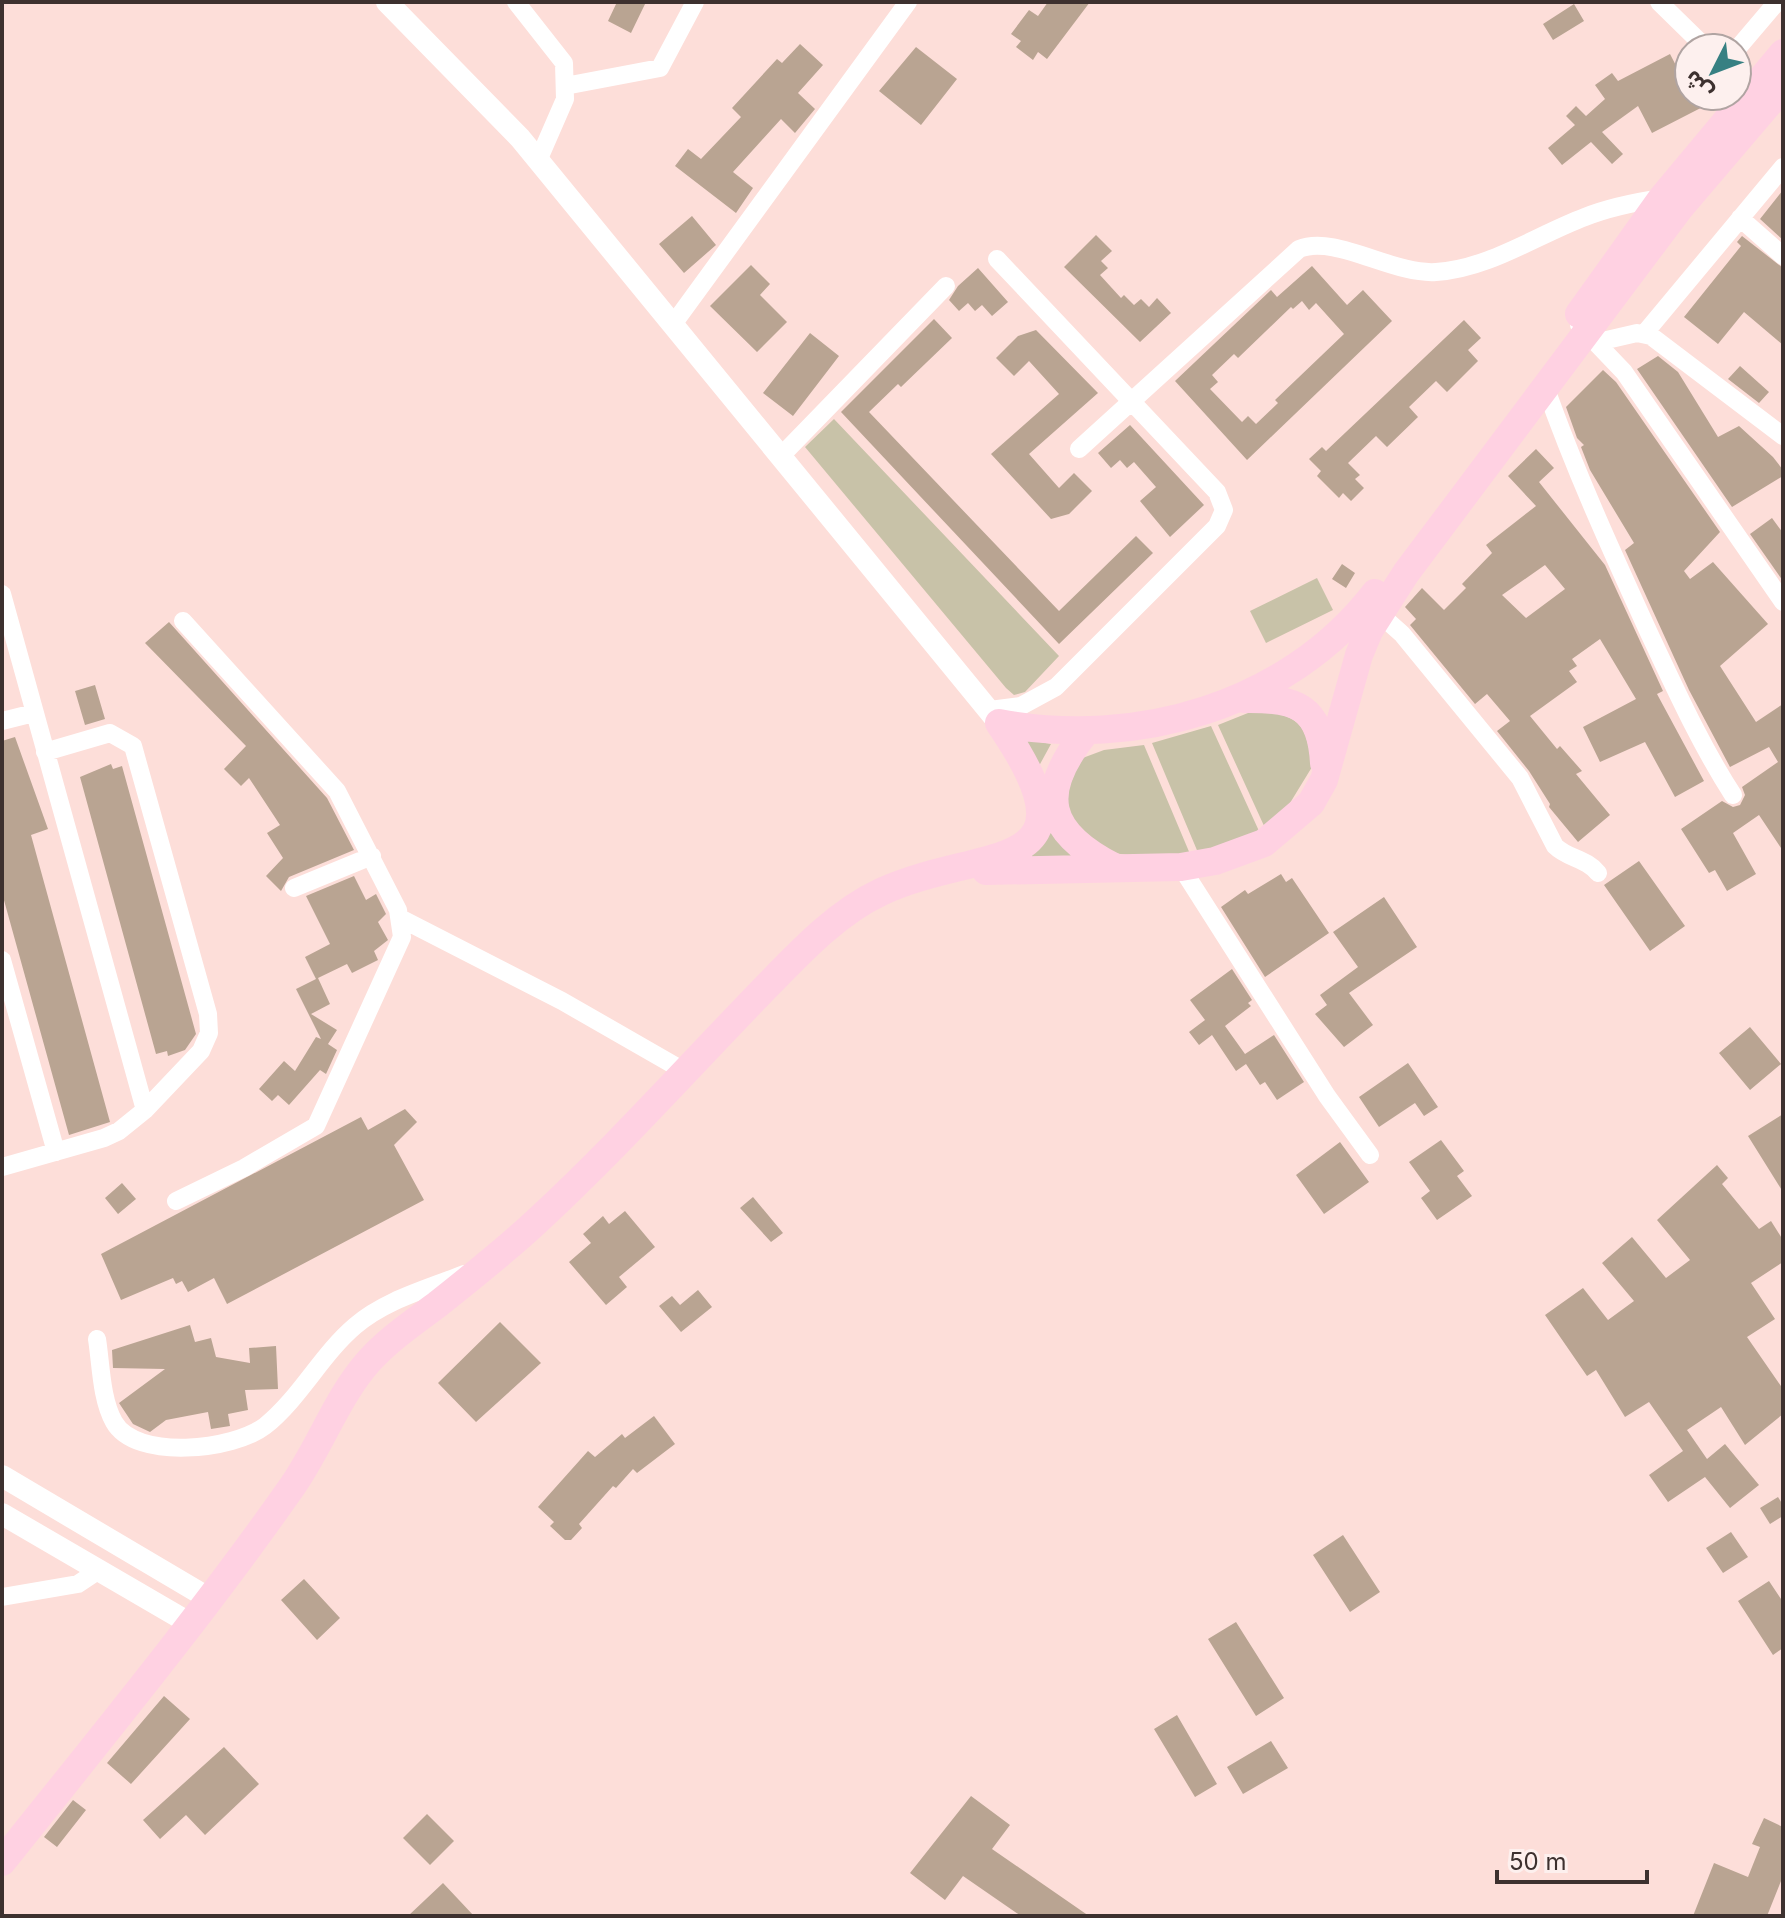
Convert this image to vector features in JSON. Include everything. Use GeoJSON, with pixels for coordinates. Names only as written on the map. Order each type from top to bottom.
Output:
{"type":"FeatureCollection","features":[{"type":"Feature","properties":{"kind":"main road"},"geometry":{"type":"LineString","coordinates":[[994,716],[1085,733],[1130,729],[1178,717],[1273,682],[1305,663],[1374,608],[1406,573],[1679,209],[1783,53]]}},
{"type":"Feature","properties":{"kind":"main road"},"geometry":{"type":"LineString","coordinates":[[945,872],[1181,867],[1215,861],[1264,843],[1311,803],[1324,780],[1374,608],[1586,332],[1662,198],[1761,87]]}},
{"type":"Feature","properties":{"kind":"main road"},"geometry":{"type":"LineString","coordinates":[[1226,700],[1275,698],[1306,711],[1322,739],[1324,780]]}},
{"type":"Feature","properties":{"kind":"main road"},"geometry":{"type":"LineString","coordinates":[[994,716],[1047,794],[1068,836],[1085,852],[1115,868]]}},
{"type":"Feature","properties":{"kind":"main road"},"geometry":{"type":"LineString","coordinates":[[2,1862],[210,1599],[300,1476],[367,1364],[382,1347],[489,1263],[556,1203],[800,952],[858,905],[900,884],[1010,855],[1021,848],[1039,826],[1047,794],[1085,733]]}},
{"type":"Feature","properties":{"kind":"street"},"geometry":{"type":"LineString","coordinates":[[387,2],[466,79],[538,161],[994,716],[1056,687],[1222,519],[1224,510],[1217,492],[997,259]]}},
{"type":"Feature","properties":{"kind":"street"},"geometry":{"type":"LineString","coordinates":[[516,2],[564,63],[565,99],[538,161]]}},
{"type":"Feature","properties":{"kind":"street"},"geometry":{"type":"LineString","coordinates":[[565,86],[660,68],[695,2]]}},
{"type":"Feature","properties":{"kind":"street"},"geometry":{"type":"LineString","coordinates":[[674,323],[908,2]]}},
{"type":"Feature","properties":{"kind":"street"},"geometry":{"type":"LineString","coordinates":[[1659,2],[1690,32]]}},
{"type":"Feature","properties":{"kind":"street"},"geometry":{"type":"LineString","coordinates":[[1751,32],[1777,2]]}},
{"type":"Feature","properties":{"kind":"street"},"geometry":{"type":"LineString","coordinates":[[1644,334],[1781,172]]}},
{"type":"Feature","properties":{"kind":"street"},"geometry":{"type":"LineString","coordinates":[[1079,449],[1292,253],[1306,246],[1329,247],[1399,270],[1446,271],[1477,263],[1585,217],[1662,198]]}},
{"type":"Feature","properties":{"kind":"street"},"geometry":{"type":"LineString","coordinates":[[1740,218],[1783,256]]}},
{"type":"Feature","properties":{"kind":"street"},"geometry":{"type":"LineString","coordinates":[[780,457],[946,286]]}},
{"type":"Feature","properties":{"kind":"street"},"geometry":{"type":"LineString","coordinates":[[1586,332],[1644,334],[1783,436]]}},
{"type":"Feature","properties":{"kind":"street"},"geometry":{"type":"LineString","coordinates":[[1586,332],[1624,372],[1783,602]]}},
{"type":"Feature","properties":{"kind":"street"},"geometry":{"type":"LineString","coordinates":[[1545,386],[1572,463],[1629,589],[1713,764],[1733,795]]}},
{"type":"Feature","properties":{"kind":"street"},"geometry":{"type":"LineString","coordinates":[[2,594],[145,1110]]}},
{"type":"Feature","properties":{"kind":"street"},"geometry":{"type":"LineString","coordinates":[[1374,608],[1402,634],[1520,778],[1555,846],[1563,853],[1585,860],[1598,873]]}},
{"type":"Feature","properties":{"kind":"street"},"geometry":{"type":"LineString","coordinates":[[176,1201],[306,1135],[316,1126],[400,946],[400,918],[372,856],[328,778],[183,621]]}},
{"type":"Feature","properties":{"kind":"street"},"geometry":{"type":"LineString","coordinates":[[2,721],[34,713]]}},
{"type":"Feature","properties":{"kind":"street"},"geometry":{"type":"LineString","coordinates":[[2,1167],[104,1138],[145,1110],[201,1051],[209,1023],[138,754],[127,739],[110,733],[45,752]]}},
{"type":"Feature","properties":{"kind":"street"},"geometry":{"type":"LineString","coordinates":[[294,888],[372,856]]}},
{"type":"Feature","properties":{"kind":"street"},"geometry":{"type":"LineString","coordinates":[[1181,867],[1327,1096],[1370,1155]]}},
{"type":"Feature","properties":{"kind":"street"},"geometry":{"type":"LineString","coordinates":[[400,918],[562,1001],[684,1071]]}},
{"type":"Feature","properties":{"kind":"street"},"geometry":{"type":"LineString","coordinates":[[2,960],[56,1152]]}},
{"type":"Feature","properties":{"kind":"street"},"geometry":{"type":"LineString","coordinates":[[97,1339],[109,1410],[125,1435],[153,1446],[220,1445],[265,1426],[343,1337],[370,1314],[489,1263]]}},
{"type":"Feature","properties":{"kind":"street"},"geometry":{"type":"LineString","coordinates":[[2,1476],[210,1599]]}},
{"type":"Feature","properties":{"kind":"street"},"geometry":{"type":"LineString","coordinates":[[2,1514],[191,1624]]}},
{"type":"Feature","properties":{"kind":"street"},"geometry":{"type":"LineString","coordinates":[[129,1588],[145,1561]]}},
{"type":"Feature","properties":{"kind":"street"},"geometry":{"type":"LineString","coordinates":[[2,1597],[78,1584],[99,1570]]}},
{"type":"Feature","properties":{"kind":"shaded area"},"geometry":{"type":"Polygon","coordinates":[[[834,419],[1059,656],[1025,692],[1014,695],[1006,688],[805,447],[834,419]]]}},
{"type":"Feature","properties":{"kind":"shaded area"},"geometry":{"type":"Polygon","coordinates":[[[1317,578],[1333,610],[1266,643],[1250,611],[1317,578]]]}},
{"type":"Feature","properties":{"kind":"shaded area"},"geometry":{"type":"Polygon","coordinates":[[[1258,709],[1284,716],[1299,725],[1307,741],[1312,767],[1290,803],[1265,828],[1218,725],[1258,709]]]}},
{"type":"Feature","properties":{"kind":"shaded area"},"geometry":{"type":"Polygon","coordinates":[[[1211,726],[1259,831],[1199,855],[1152,743],[1211,726]]]}},
{"type":"Feature","properties":{"kind":"shaded area"},"geometry":{"type":"Polygon","coordinates":[[[1024,739],[1051,744],[1039,766],[1024,739]]]}},
{"type":"Feature","properties":{"kind":"shaded area"},"geometry":{"type":"Polygon","coordinates":[[[1144,745],[1190,854],[1135,856],[1099,851],[1061,809],[1080,759],[1104,750],[1144,745]]]}},
{"type":"Feature","properties":{"kind":"shaded area"},"geometry":{"type":"Polygon","coordinates":[[[1049,826],[1080,858],[1015,861],[1049,826]]]}},
{"type":"Feature","properties":{"kind":"building"},"geometry":{"type":"Polygon","coordinates":[[[617,2],[646,2],[631,33],[608,21],[617,2]]]}},
{"type":"Feature","properties":{"kind":"building"},"geometry":{"type":"Polygon","coordinates":[[[1048,2],[1090,2],[1047,59],[1038,52],[1033,60],[1016,47],[1021,41],[1011,34],[1029,10],[1038,16],[1048,2]]]}},
{"type":"Feature","properties":{"kind":"building"},"geometry":{"type":"Polygon","coordinates":[[[1574,4],[1584,21],[1553,40],[1543,24],[1574,4]]]}},
{"type":"Feature","properties":{"kind":"building"},"geometry":{"type":"Polygon","coordinates":[[[800,44],[823,65],[798,93],[815,109],[795,133],[781,119],[733,172],[753,188],[736,213],[675,166],[688,149],[701,159],[741,117],[732,108],[777,59],[782,63],[800,44]]]}},
{"type":"Feature","properties":{"kind":"building"},"geometry":{"type":"Polygon","coordinates":[[[916,47],[957,79],[921,125],[879,91],[916,47]]]}},
{"type":"Feature","properties":{"kind":"building"},"geometry":{"type":"Polygon","coordinates":[[[1670,54],[1673,60],[1673,112],[1693,112],[1652,133],[1638,106],[1602,132],[1623,154],[1612,164],[1591,142],[1562,165],[1548,148],[1575,125],[1566,116],[1576,106],[1586,116],[1605,99],[1595,85],[1612,73],[1618,81],[1670,54]]]}},
{"type":"Feature","properties":{"kind":"building"},"geometry":{"type":"Polygon","coordinates":[[[1783,190],[1783,240],[1760,219],[1783,190]]]}},
{"type":"Feature","properties":{"kind":"building"},"geometry":{"type":"Polygon","coordinates":[[[692,216],[716,245],[684,273],[659,244],[692,216]]]}},
{"type":"Feature","properties":{"kind":"building"},"geometry":{"type":"Polygon","coordinates":[[[1096,235],[1112,251],[1101,261],[1108,268],[1100,275],[1121,298],[1124,295],[1134,305],[1141,299],[1149,307],[1157,298],[1171,313],[1140,342],[1064,267],[1096,235]]]}},
{"type":"Feature","properties":{"kind":"building"},"geometry":{"type":"Polygon","coordinates":[[[1742,236],[1783,268],[1783,345],[1744,312],[1718,344],[1684,317],[1741,246],[1737,242],[1742,236]]]}},
{"type":"Feature","properties":{"kind":"building"},"geometry":{"type":"Polygon","coordinates":[[[751,265],[770,284],[760,295],[787,322],[757,352],[710,306],[751,265]]]}},
{"type":"Feature","properties":{"kind":"building"},"geometry":{"type":"Polygon","coordinates":[[[1312,266],[1347,305],[1363,290],[1392,321],[1247,460],[1175,381],[1271,290],[1277,297],[1312,266]],[[1302,301],[1293,309],[1291,307],[1238,358],[1234,354],[1212,375],[1218,382],[1210,389],[1242,422],[1248,416],[1256,424],[1278,403],[1275,400],[1344,334],[1316,303],[1309,310],[1302,301]]]}},
{"type":"Feature","properties":{"kind":"building"},"geometry":{"type":"Polygon","coordinates":[[[978,268],[1008,302],[992,316],[982,305],[975,311],[968,303],[959,311],[949,300],[958,286],[978,268]]]}},
{"type":"Feature","properties":{"kind":"building"},"geometry":{"type":"Polygon","coordinates":[[[934,319],[952,338],[901,387],[898,384],[869,412],[1059,611],[1136,536],[1153,553],[1059,644],[841,412],[934,319]]]}},
{"type":"Feature","properties":{"kind":"building"},"geometry":{"type":"Polygon","coordinates":[[[1464,320],[1481,338],[1468,350],[1478,361],[1447,392],[1436,381],[1409,407],[1418,417],[1387,447],[1376,436],[1348,463],[1360,475],[1355,479],[1364,488],[1351,501],[1343,493],[1339,498],[1317,476],[1321,471],[1309,459],[1322,447],[1326,451],[1464,320]]]}},
{"type":"Feature","properties":{"kind":"building"},"geometry":{"type":"Polygon","coordinates":[[[1036,330],[1098,393],[1029,454],[1059,488],[1074,473],[1092,491],[1069,514],[1051,519],[991,454],[1059,394],[1029,361],[1014,376],[996,358],[1018,336],[1036,330]]]}},
{"type":"Feature","properties":{"kind":"building"},"geometry":{"type":"Polygon","coordinates":[[[810,333],[839,356],[793,416],[763,393],[810,333]]]}},
{"type":"Feature","properties":{"kind":"building"},"geometry":{"type":"Polygon","coordinates":[[[1658,356],[1678,372],[1718,437],[1739,426],[1773,457],[1783,470],[1783,476],[1732,507],[1637,369],[1658,356]]]}},
{"type":"Feature","properties":{"kind":"building"},"geometry":{"type":"Polygon","coordinates":[[[1740,366],[1769,392],[1759,403],[1728,379],[1740,366]]]}},
{"type":"Feature","properties":{"kind":"building"},"geometry":{"type":"Polygon","coordinates":[[[1603,370],[1616,382],[1720,532],[1684,571],[1690,579],[1713,562],[1768,624],[1720,666],[1756,722],[1783,704],[1783,851],[1759,815],[1733,833],[1756,874],[1727,891],[1715,870],[1709,873],[1681,829],[1722,801],[1733,807],[1740,805],[1745,795],[1742,787],[1778,762],[1769,747],[1730,767],[1689,690],[1625,550],[1634,543],[1590,470],[1581,447],[1584,445],[1577,438],[1566,407],[1603,370]]]}},
{"type":"Feature","properties":{"kind":"building"},"geometry":{"type":"Polygon","coordinates":[[[1130,425],[1204,505],[1170,537],[1140,501],[1156,487],[1134,462],[1127,468],[1120,460],[1111,468],[1098,453],[1130,425]]]}},
{"type":"Feature","properties":{"kind":"building"},"geometry":{"type":"Polygon","coordinates":[[[1536,449],[1554,468],[1539,482],[1605,565],[1663,691],[1657,694],[1704,781],[1675,797],[1645,742],[1600,762],[1583,727],[1636,699],[1600,639],[1572,659],[1577,666],[1569,671],[1577,682],[1530,716],[1557,749],[1560,746],[1582,771],[1576,774],[1610,815],[1578,842],[1549,807],[1529,771],[1497,731],[1510,721],[1487,694],[1475,704],[1410,625],[1416,619],[1405,607],[1422,588],[1444,610],[1466,588],[1462,584],[1492,553],[1486,545],[1536,506],[1508,476],[1536,449]],[[1545,565],[1502,595],[1526,618],[1565,589],[1545,565]]]}},
{"type":"Feature","properties":{"kind":"building"},"geometry":{"type":"Polygon","coordinates":[[[1772,518],[1783,533],[1783,581],[1750,534],[1772,518]]]}},
{"type":"Feature","properties":{"kind":"building"},"geometry":{"type":"Polygon","coordinates":[[[1342,564],[1355,573],[1346,588],[1332,579],[1342,564]]]}},
{"type":"Feature","properties":{"kind":"building"},"geometry":{"type":"Polygon","coordinates":[[[169,622],[327,798],[354,850],[289,877],[281,891],[266,876],[283,858],[267,833],[280,825],[249,778],[241,786],[224,769],[246,746],[145,643],[169,622]]]}},
{"type":"Feature","properties":{"kind":"building"},"geometry":{"type":"Polygon","coordinates":[[[95,685],[105,719],[85,725],[75,691],[95,685]]]}},
{"type":"Feature","properties":{"kind":"building"},"geometry":{"type":"Polygon","coordinates":[[[15,737],[48,829],[31,835],[110,1122],[69,1135],[2,893],[2,741],[15,737]]]}},
{"type":"Feature","properties":{"kind":"building"},"geometry":{"type":"Polygon","coordinates":[[[111,764],[113,769],[122,766],[196,1034],[185,1050],[168,1056],[167,1051],[156,1054],[80,777],[111,764]]]}},
{"type":"Feature","properties":{"kind":"building"},"geometry":{"type":"Polygon","coordinates":[[[1639,861],[1685,926],[1650,951],[1604,885],[1639,861]]]}},
{"type":"Feature","properties":{"kind":"building"},"geometry":{"type":"Polygon","coordinates":[[[1281,874],[1286,882],[1292,878],[1329,933],[1265,977],[1221,907],[1245,890],[1248,894],[1281,874]]]}},
{"type":"Feature","properties":{"kind":"building"},"geometry":{"type":"Polygon","coordinates":[[[354,876],[366,900],[376,894],[386,914],[378,922],[388,940],[374,951],[378,960],[352,973],[347,964],[318,978],[330,1004],[311,1014],[337,1030],[328,1044],[337,1050],[326,1074],[320,1070],[289,1105],[278,1095],[272,1101],[259,1089],[284,1061],[295,1071],[316,1037],[321,1039],[296,989],[316,979],[305,957],[330,944],[306,896],[354,876]]]}},
{"type":"Feature","properties":{"kind":"building"},"geometry":{"type":"Polygon","coordinates":[[[1384,897],[1417,947],[1349,993],[1373,1025],[1344,1047],[1315,1014],[1327,1005],[1320,995],[1358,967],[1333,932],[1384,897]]]}},
{"type":"Feature","properties":{"kind":"building"},"geometry":{"type":"Polygon","coordinates":[[[1232,969],[1252,1000],[1248,1003],[1251,1006],[1225,1026],[1245,1054],[1274,1035],[1304,1082],[1277,1100],[1265,1082],[1260,1085],[1246,1064],[1236,1071],[1212,1035],[1199,1045],[1189,1032],[1205,1020],[1190,1000],[1232,969]]]}},
{"type":"Feature","properties":{"kind":"building"},"geometry":{"type":"Polygon","coordinates":[[[1750,1027],[1781,1064],[1750,1090],[1719,1053],[1750,1027]]]}},
{"type":"Feature","properties":{"kind":"building"},"geometry":{"type":"Polygon","coordinates":[[[1408,1063],[1438,1107],[1424,1116],[1415,1103],[1379,1127],[1359,1097],[1408,1063]]]}},
{"type":"Feature","properties":{"kind":"building"},"geometry":{"type":"Polygon","coordinates":[[[405,1109],[417,1122],[394,1145],[424,1200],[227,1304],[214,1278],[188,1292],[182,1281],[176,1284],[173,1278],[121,1300],[101,1254],[361,1117],[368,1130],[405,1109]]]}},
{"type":"Feature","properties":{"kind":"building"},"geometry":{"type":"Polygon","coordinates":[[[1783,1114],[1783,1192],[1748,1136],[1783,1114]]]}},
{"type":"Feature","properties":{"kind":"building"},"geometry":{"type":"Polygon","coordinates":[[[1441,1140],[1464,1171],[1457,1176],[1472,1196],[1437,1220],[1421,1198],[1430,1191],[1409,1162],[1441,1140]]]}},
{"type":"Feature","properties":{"kind":"building"},"geometry":{"type":"Polygon","coordinates":[[[1340,1142],[1369,1182],[1324,1214],[1296,1175],[1340,1142]]]}},
{"type":"Feature","properties":{"kind":"building"},"geometry":{"type":"Polygon","coordinates":[[[1717,1165],[1728,1178],[1722,1184],[1759,1229],[1771,1221],[1783,1240],[1783,1262],[1751,1283],[1775,1319],[1747,1337],[1783,1389],[1783,1414],[1745,1445],[1721,1407],[1687,1430],[1707,1459],[1725,1444],[1759,1485],[1730,1508],[1705,1477],[1668,1502],[1649,1475],[1683,1451],[1649,1402],[1625,1417],[1596,1370],[1587,1376],[1545,1315],[1583,1288],[1608,1320],[1634,1301],[1602,1263],[1632,1237],[1666,1278],[1690,1260],[1657,1220],[1717,1165]]]}},
{"type":"Feature","properties":{"kind":"building"},"geometry":{"type":"Polygon","coordinates":[[[122,1183],[136,1199],[118,1214],[105,1198],[122,1183]]]}},
{"type":"Feature","properties":{"kind":"building"},"geometry":{"type":"Polygon","coordinates":[[[753,1197],[783,1233],[771,1242],[740,1208],[753,1197]]]}},
{"type":"Feature","properties":{"kind":"building"},"geometry":{"type":"Polygon","coordinates":[[[625,1211],[655,1247],[619,1277],[627,1287],[606,1305],[569,1262],[591,1243],[583,1234],[603,1216],[609,1224],[625,1211]]]}},
{"type":"Feature","properties":{"kind":"building"},"geometry":{"type":"Polygon","coordinates":[[[698,1290],[712,1307],[681,1332],[659,1306],[672,1296],[680,1305],[698,1290]]]}},
{"type":"Feature","properties":{"kind":"building"},"geometry":{"type":"Polygon","coordinates":[[[500,1322],[541,1363],[476,1422],[438,1383],[500,1322]]]}},
{"type":"Feature","properties":{"kind":"building"},"geometry":{"type":"Polygon","coordinates":[[[190,1325],[195,1342],[211,1338],[216,1357],[250,1363],[249,1348],[276,1346],[278,1389],[245,1390],[248,1410],[228,1414],[230,1426],[211,1429],[208,1412],[166,1420],[150,1432],[133,1424],[119,1403],[165,1369],[113,1368],[112,1350],[190,1325]]]}},
{"type":"Feature","properties":{"kind":"building"},"geometry":{"type":"Polygon","coordinates":[[[654,1416],[675,1444],[637,1473],[633,1469],[616,1488],[613,1486],[579,1524],[582,1528],[571,1540],[565,1540],[550,1526],[554,1522],[538,1507],[588,1451],[595,1457],[622,1434],[625,1438],[654,1416]]]}},
{"type":"Feature","properties":{"kind":"building"},"geometry":{"type":"Polygon","coordinates":[[[1778,1497],[1783,1505],[1783,1516],[1770,1524],[1760,1508],[1778,1497]]]}},
{"type":"Feature","properties":{"kind":"building"},"geometry":{"type":"Polygon","coordinates":[[[1731,1532],[1748,1557],[1723,1573],[1706,1548],[1731,1532]]]}},
{"type":"Feature","properties":{"kind":"building"},"geometry":{"type":"Polygon","coordinates":[[[1343,1535],[1380,1592],[1350,1612],[1313,1555],[1343,1535]]]}},
{"type":"Feature","properties":{"kind":"building"},"geometry":{"type":"Polygon","coordinates":[[[304,1579],[340,1618],[317,1640],[281,1600],[304,1579]]]}},
{"type":"Feature","properties":{"kind":"building"},"geometry":{"type":"Polygon","coordinates":[[[1769,1581],[1783,1602],[1783,1648],[1773,1655],[1738,1601],[1769,1581]]]}},
{"type":"Feature","properties":{"kind":"building"},"geometry":{"type":"Polygon","coordinates":[[[1236,1622],[1284,1698],[1256,1716],[1208,1639],[1236,1622]]]}},
{"type":"Feature","properties":{"kind":"building"},"geometry":{"type":"Polygon","coordinates":[[[164,1696],[190,1719],[131,1784],[107,1763],[164,1696]]]}},
{"type":"Feature","properties":{"kind":"building"},"geometry":{"type":"Polygon","coordinates":[[[1177,1715],[1217,1784],[1195,1797],[1154,1729],[1177,1715]]]}},
{"type":"Feature","properties":{"kind":"building"},"geometry":{"type":"Polygon","coordinates":[[[1271,1741],[1288,1768],[1243,1794],[1227,1767],[1271,1741]]]}},
{"type":"Feature","properties":{"kind":"building"},"geometry":{"type":"Polygon","coordinates":[[[224,1747],[259,1784],[205,1835],[186,1815],[160,1839],[143,1820],[224,1747]]]}},
{"type":"Feature","properties":{"kind":"building"},"geometry":{"type":"Polygon","coordinates":[[[971,1796],[1010,1825],[992,1849],[1089,1916],[1021,1916],[963,1876],[945,1900],[910,1873],[971,1796]]]}},
{"type":"Feature","properties":{"kind":"building"},"geometry":{"type":"Polygon","coordinates":[[[73,1800],[86,1810],[57,1847],[44,1837],[73,1800]]]}},
{"type":"Feature","properties":{"kind":"building"},"geometry":{"type":"Polygon","coordinates":[[[427,1814],[454,1841],[430,1865],[403,1838],[427,1814]]]}},
{"type":"Feature","properties":{"kind":"building"},"geometry":{"type":"Polygon","coordinates":[[[1764,1818],[1783,1827],[1783,1876],[1767,1916],[1693,1916],[1714,1863],[1748,1877],[1760,1847],[1752,1844],[1764,1818]]]}},
{"type":"Feature","properties":{"kind":"building"},"geometry":{"type":"Polygon","coordinates":[[[443,1883],[474,1916],[408,1916],[443,1883]]]}}]}
